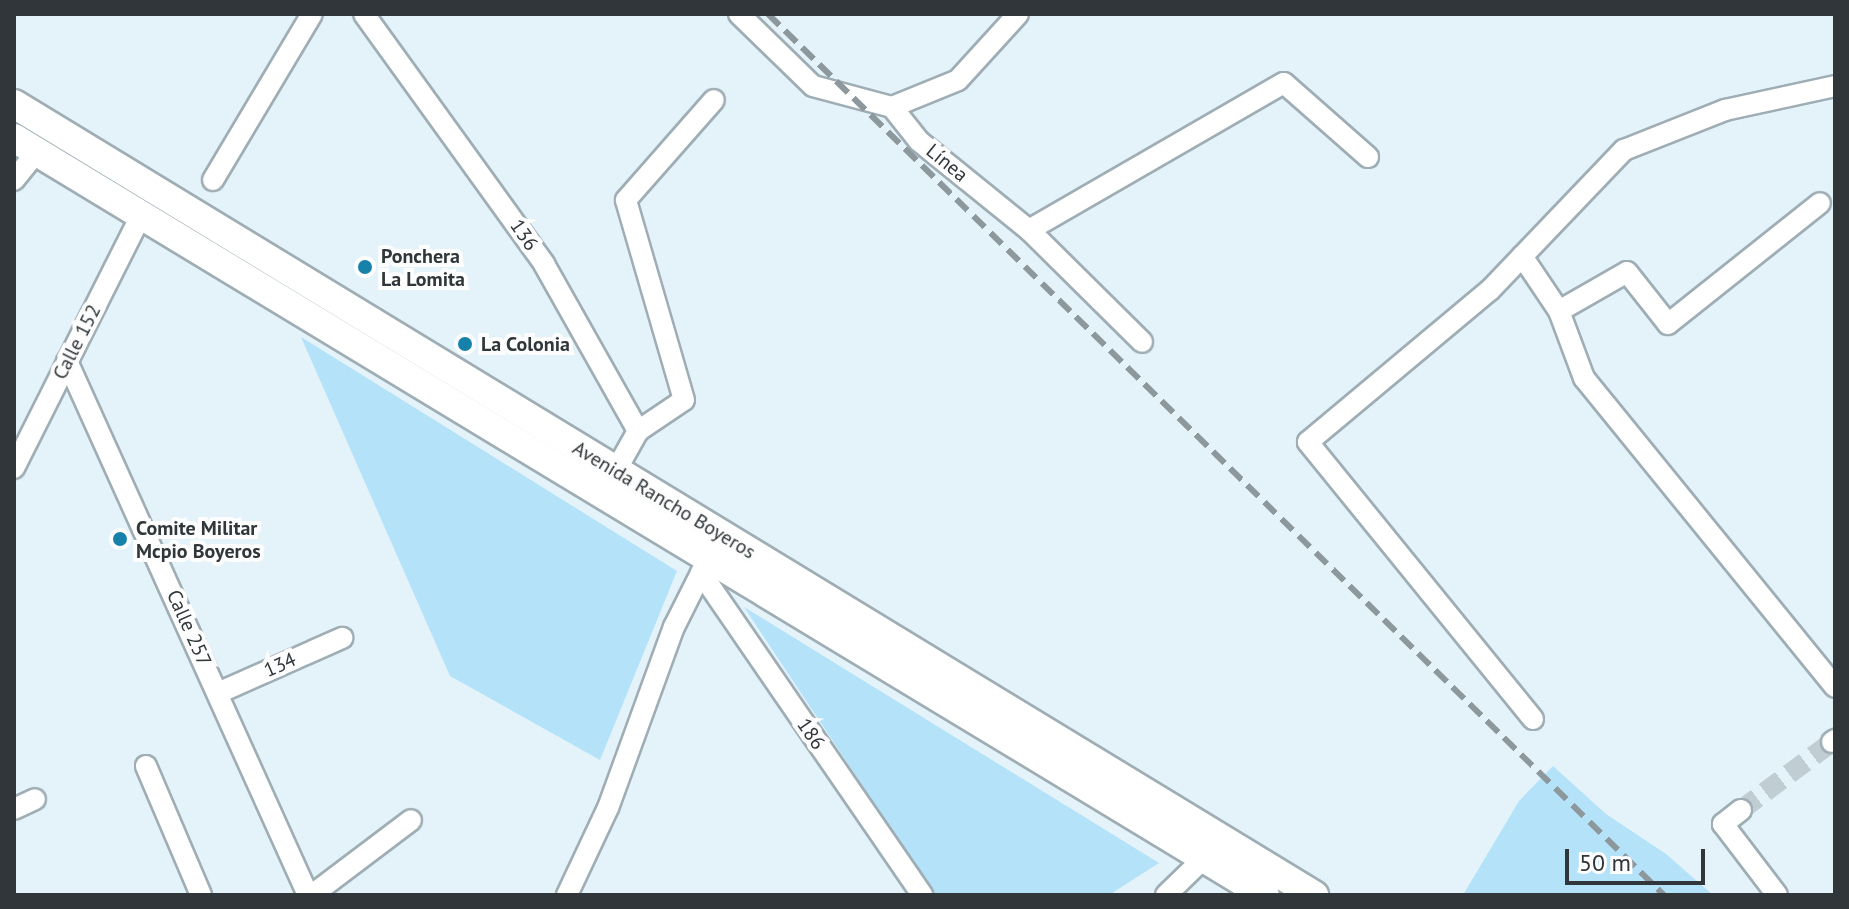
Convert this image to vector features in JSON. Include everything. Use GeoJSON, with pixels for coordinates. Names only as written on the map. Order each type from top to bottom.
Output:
{"type":"FeatureCollection","features":[{"type":"Feature","properties":{"kind":"highway","name":"Avenida Rancho Boyeros"},"geometry":{"type":"LineString","coordinates":[[14,104],[1314,895]]}},
{"type":"Feature","properties":{"kind":"highway","name":"Avenida Rancho Boyeros"},"geometry":{"type":"LineString","coordinates":[[26,145],[705,565],[1265,895]]}},
{"type":"Feature","properties":{"kind":"street"},"geometry":{"type":"LineString","coordinates":[[213,180],[312,14]]}},
{"type":"Feature","properties":{"kind":"street"},"geometry":{"type":"LineString","coordinates":[[739,14],[813,86],[892,107],[958,80],[1018,14]]}},
{"type":"Feature","properties":{"kind":"street","name":"136"},"geometry":{"type":"LineString","coordinates":[[369,16],[544,264],[638,431]]}},
{"type":"Feature","properties":{"kind":"street"},"geometry":{"type":"LineString","coordinates":[[1029,230],[1284,83],[1368,157]]}},
{"type":"Feature","properties":{"kind":"street"},"geometry":{"type":"LineString","coordinates":[[1533,719],[1308,442],[1490,290],[1624,150],[1725,110],[1835,86]]}},
{"type":"Feature","properties":{"kind":"street"},"geometry":{"type":"LineString","coordinates":[[615,472],[638,431],[684,400],[626,200],[714,100]]}},
{"type":"Feature","properties":{"kind":"street","name":"Línea"},"geometry":{"type":"LineString","coordinates":[[892,107],[919,141],[1029,230],[1142,342]]}},
{"type":"Feature","properties":{"kind":"street"},"geometry":{"type":"LineString","coordinates":[[14,180],[26,145]]}},
{"type":"Feature","properties":{"kind":"street"},"geometry":{"type":"LineString","coordinates":[[1559,311],[1627,272],[1668,324],[1820,203]]}},
{"type":"Feature","properties":{"kind":"street","name":"Calle 152"},"geometry":{"type":"LineString","coordinates":[[14,468],[140,217]]}},
{"type":"Feature","properties":{"kind":"street"},"geometry":{"type":"LineString","coordinates":[[1522,256],[1559,311],[1584,378],[1835,687]]}},
{"type":"Feature","properties":{"kind":"street","name":"Calle 257"},"geometry":{"type":"LineString","coordinates":[[67,361],[310,895]]}},
{"type":"Feature","properties":{"kind":"street"},"geometry":{"type":"LineString","coordinates":[[567,895],[608,808],[674,627],[705,565]]}},
{"type":"Feature","properties":{"kind":"street","name":"186"},"geometry":{"type":"LineString","coordinates":[[705,565],[922,895]]}},
{"type":"Feature","properties":{"kind":"street","name":"134"},"geometry":{"type":"LineString","coordinates":[[218,693],[342,638]]}},
{"type":"Feature","properties":{"kind":"street"},"geometry":{"type":"LineString","coordinates":[[146,766],[201,895]]}},
{"type":"Feature","properties":{"kind":"street"},"geometry":{"type":"LineString","coordinates":[[14,809],[35,799]]}},
{"type":"Feature","properties":{"kind":"street"},"geometry":{"type":"LineString","coordinates":[[1741,810],[1723,824],[1777,895]]}},
{"type":"Feature","properties":{"kind":"street"},"geometry":{"type":"LineString","coordinates":[[310,895],[411,820]]}},
{"type":"Feature","properties":{"kind":"street"},"geometry":{"type":"LineString","coordinates":[[1166,895],[1204,858]]}},
{"type":"Feature","properties":{"kind":"shaded area"},"geometry":{"type":"Polygon","coordinates":[[[301,337],[677,571],[600,760],[450,676],[301,337]]]}},
{"type":"Feature","properties":{"kind":"shaded area"},"geometry":{"type":"Polygon","coordinates":[[[744,607],[1159,863],[1109,895],[935,895],[744,607]]]}},
{"type":"Feature","properties":{"kind":"shaded area"},"geometry":{"type":"Polygon","coordinates":[[[1553,766],[1606,814],[1666,854],[1713,895],[1463,895],[1519,801],[1553,766]]]}},
{"type":"Feature","properties":{"kind":"tunnel"},"geometry":{"type":"LineString","coordinates":[[1741,810],[1832,742]]}},
{"type":"Feature","properties":{"kind":"railway"},"geometry":{"type":"LineString","coordinates":[[768,14],[1664,895]]}},
{"type":"Feature","properties":{"kind":"place","name":"Ponchera La Lomita"},"geometry":{"type":"Point","coordinates":[365,267]}},
{"type":"Feature","properties":{"kind":"place","name":"La Colonia"},"geometry":{"type":"Point","coordinates":[465,344]}},
{"type":"Feature","properties":{"kind":"place","name":"Comite Militar Mcpio Boyeros"},"geometry":{"type":"Point","coordinates":[120,539]}}]}
